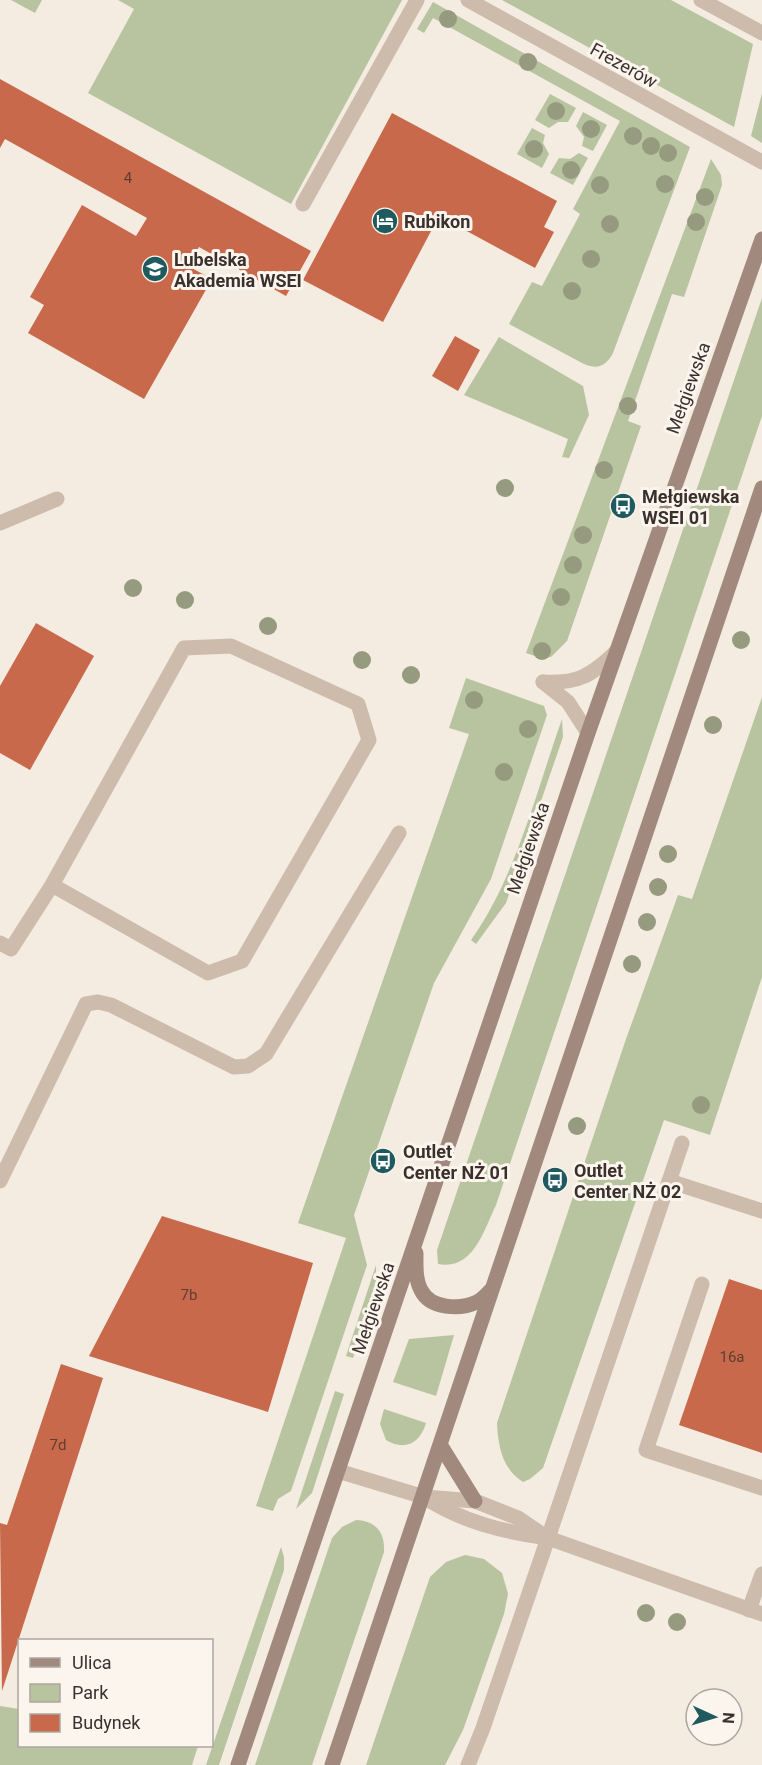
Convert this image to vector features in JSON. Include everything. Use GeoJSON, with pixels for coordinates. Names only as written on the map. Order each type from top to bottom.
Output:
{"type":"FeatureCollection","features":[{"type":"Feature","properties":{"kind":"main road","name":"Mełgiewska"},"geometry":{"type":"LineString","coordinates":[[238,1765],[588,733],[762,238]]}},
{"type":"Feature","properties":{"kind":"main road"},"geometry":{"type":"LineString","coordinates":[[332,1765],[762,488]]}},
{"type":"Feature","properties":{"kind":"main road"},"geometry":{"type":"LineString","coordinates":[[416,1244],[417,1277],[421,1293],[437,1304],[457,1308],[478,1302],[492,1289]]}},
{"type":"Feature","properties":{"kind":"main road"},"geometry":{"type":"LineString","coordinates":[[441,1446],[475,1501]]}},
{"type":"Feature","properties":{"kind":"street"},"geometry":{"type":"LineString","coordinates":[[303,204],[417,0]]}},
{"type":"Feature","properties":{"kind":"street","name":"Frezerów"},"geometry":{"type":"LineString","coordinates":[[468,0],[762,162]]}},
{"type":"Feature","properties":{"kind":"street"},"geometry":{"type":"LineString","coordinates":[[701,0],[762,33]]}},
{"type":"Feature","properties":{"kind":"street"},"geometry":{"type":"LineString","coordinates":[[0,523],[57,499]]}},
{"type":"Feature","properties":{"kind":"street"},"geometry":{"type":"LineString","coordinates":[[0,943],[11,949],[52,885],[184,648],[231,646],[358,704],[369,740],[242,961],[208,973],[52,885]]}},
{"type":"Feature","properties":{"kind":"street"},"geometry":{"type":"LineString","coordinates":[[588,733],[568,702],[543,682],[566,683],[584,677],[616,652]]}},
{"type":"Feature","properties":{"kind":"street"},"geometry":{"type":"LineString","coordinates":[[0,1181],[86,1004],[98,1002],[111,1005],[234,1067],[249,1066],[266,1054],[399,833]]}},
{"type":"Feature","properties":{"kind":"street"},"geometry":{"type":"LineString","coordinates":[[468,1765],[483,1728],[682,1143]]}},
{"type":"Feature","properties":{"kind":"street"},"geometry":{"type":"LineString","coordinates":[[669,1181],[762,1211]]}},
{"type":"Feature","properties":{"kind":"street"},"geometry":{"type":"LineString","coordinates":[[702,1284],[646,1450],[762,1488]]}},
{"type":"Feature","properties":{"kind":"street"},"geometry":{"type":"LineString","coordinates":[[338,1472],[424,1497],[475,1501],[518,1518],[548,1538]]}},
{"type":"Feature","properties":{"kind":"street"},"geometry":{"type":"LineString","coordinates":[[424,1497],[449,1514],[512,1533],[548,1538],[756,1612],[762,1574]]}},
{"type":"Feature","properties":{"kind":"green space"},"geometry":{"type":"Polygon","coordinates":[[[11,0],[42,0],[35,13],[11,0]]]}},
{"type":"Feature","properties":{"kind":"green space"},"geometry":{"type":"Polygon","coordinates":[[[118,0],[402,0],[291,204],[88,93],[134,9],[118,0]]]}},
{"type":"Feature","properties":{"kind":"green space"},"geometry":{"type":"Polygon","coordinates":[[[502,0],[671,0],[753,44],[734,127],[502,0]]]}},
{"type":"Feature","properties":{"kind":"green space"},"geometry":{"type":"Polygon","coordinates":[[[433,2],[690,147],[613,353],[601,366],[593,367],[584,364],[509,324],[532,282],[542,286],[580,214],[573,209],[620,121],[433,18],[424,33],[417,29],[433,2]]]}},
{"type":"Feature","properties":{"kind":"green space"},"geometry":{"type":"Polygon","coordinates":[[[762,93],[762,143],[751,136],[762,93]]]}},
{"type":"Feature","properties":{"kind":"green space"},"geometry":{"type":"Polygon","coordinates":[[[550,94],[576,108],[568,122],[558,122],[549,128],[535,120],[550,94]]]}},
{"type":"Feature","properties":{"kind":"green space"},"geometry":{"type":"Polygon","coordinates":[[[583,112],[607,125],[593,151],[582,146],[584,137],[576,126],[583,112]]]}},
{"type":"Feature","properties":{"kind":"green space"},"geometry":{"type":"Polygon","coordinates":[[[532,128],[545,135],[543,143],[549,154],[542,168],[517,154],[532,128]]]}},
{"type":"Feature","properties":{"kind":"green space"},"geometry":{"type":"Polygon","coordinates":[[[579,153],[588,158],[573,185],[550,173],[559,158],[570,159],[579,153]]]}},
{"type":"Feature","properties":{"kind":"green space"},"geometry":{"type":"Polygon","coordinates":[[[711,159],[721,175],[722,185],[684,297],[672,294],[628,421],[641,426],[567,641],[551,657],[541,658],[526,653],[711,159]]]}},
{"type":"Feature","properties":{"kind":"green space"},"geometry":{"type":"Polygon","coordinates":[[[762,298],[762,416],[496,1205],[482,1236],[469,1255],[450,1264],[438,1264],[437,1250],[762,298]]]}},
{"type":"Feature","properties":{"kind":"green space"},"geometry":{"type":"Polygon","coordinates":[[[499,337],[583,386],[589,415],[569,458],[562,457],[568,439],[464,395],[499,337]]]}},
{"type":"Feature","properties":{"kind":"green space"},"geometry":{"type":"Polygon","coordinates":[[[466,678],[544,706],[547,715],[491,879],[434,983],[354,1215],[367,1265],[291,1491],[278,1499],[273,1511],[256,1506],[346,1238],[298,1223],[469,734],[449,728],[466,678]]]}},
{"type":"Feature","properties":{"kind":"green space"},"geometry":{"type":"Polygon","coordinates":[[[762,697],[762,977],[710,1135],[664,1120],[543,1468],[523,1482],[516,1477],[506,1463],[500,1448],[497,1423],[626,1039],[678,895],[692,899],[762,697]]]}},
{"type":"Feature","properties":{"kind":"green space"},"geometry":{"type":"Polygon","coordinates":[[[562,719],[563,737],[506,903],[476,944],[471,940],[501,889],[513,862],[562,719]]]}},
{"type":"Feature","properties":{"kind":"green space"},"geometry":{"type":"Polygon","coordinates":[[[376,1265],[376,1288],[353,1358],[346,1356],[376,1265]]]}},
{"type":"Feature","properties":{"kind":"green space"},"geometry":{"type":"Polygon","coordinates":[[[454,1335],[436,1396],[393,1382],[409,1339],[454,1335]]]}},
{"type":"Feature","properties":{"kind":"green space"},"geometry":{"type":"Polygon","coordinates":[[[335,1391],[344,1394],[312,1493],[296,1509],[335,1391]]]}},
{"type":"Feature","properties":{"kind":"green space"},"geometry":{"type":"Polygon","coordinates":[[[384,1409],[426,1423],[420,1436],[405,1445],[386,1440],[380,1424],[384,1409]]]}},
{"type":"Feature","properties":{"kind":"green space"},"geometry":{"type":"Polygon","coordinates":[[[356,1520],[374,1525],[378,1529],[383,1539],[384,1552],[312,1765],[255,1765],[332,1538],[342,1527],[356,1520]]]}},
{"type":"Feature","properties":{"kind":"green space"},"geometry":{"type":"Polygon","coordinates":[[[281,1547],[284,1570],[219,1765],[206,1765],[281,1547]]]}},
{"type":"Feature","properties":{"kind":"green space"},"geometry":{"type":"Polygon","coordinates":[[[465,1555],[484,1559],[502,1573],[508,1594],[504,1614],[463,1730],[445,1765],[366,1765],[430,1577],[446,1562],[465,1555]]]}},
{"type":"Feature","properties":{"kind":"green space"},"geometry":{"type":"Polygon","coordinates":[[[0,1706],[18,1709],[18,1747],[198,1747],[192,1765],[0,1765],[0,1706]]]}},
{"type":"Feature","properties":{"kind":"building"},"geometry":{"type":"Polygon","coordinates":[[[0,79],[311,251],[286,296],[199,247],[188,266],[212,279],[144,399],[28,333],[44,305],[30,297],[82,205],[136,236],[147,218],[5,139],[0,148],[0,79]]]}},
{"type":"Feature","properties":{"kind":"building","name":"Rubikon"},"geometry":{"type":"Polygon","coordinates":[[[392,113],[557,201],[544,227],[554,232],[535,268],[439,216],[383,322],[303,280],[392,113]]]}},
{"type":"Feature","properties":{"kind":"building"},"geometry":{"type":"Polygon","coordinates":[[[455,336],[480,350],[458,391],[432,376],[455,336]]]}},
{"type":"Feature","properties":{"kind":"building"},"geometry":{"type":"Polygon","coordinates":[[[36,623],[94,656],[30,770],[0,753],[0,686],[36,623]]]}},
{"type":"Feature","properties":{"kind":"building"},"geometry":{"type":"Polygon","coordinates":[[[162,1216],[313,1263],[268,1412],[89,1356],[162,1216]]]}},
{"type":"Feature","properties":{"kind":"building"},"geometry":{"type":"Polygon","coordinates":[[[729,1279],[762,1290],[762,1453],[679,1425],[729,1279]]]}},
{"type":"Feature","properties":{"kind":"building"},"geometry":{"type":"Polygon","coordinates":[[[61,1364],[103,1378],[2,1691],[0,1523],[7,1525],[61,1364]]]}},
{"type":"Feature","properties":{"kind":"place","name":"Rubikon"},"geometry":{"type":"Point","coordinates":[385,221]}},
{"type":"Feature","properties":{"kind":"place","name":"Lubelska Akademia WSEI"},"geometry":{"type":"Point","coordinates":[155,269]}},
{"type":"Feature","properties":{"kind":"place","name":"Mełgiewska WSEI 01"},"geometry":{"type":"Point","coordinates":[623,506]}},
{"type":"Feature","properties":{"kind":"place","name":"Outlet Center NŻ 01"},"geometry":{"type":"Point","coordinates":[383,1161]}},
{"type":"Feature","properties":{"kind":"place","name":"Outlet Center NŻ 02"},"geometry":{"type":"Point","coordinates":[555,1180]}}]}
